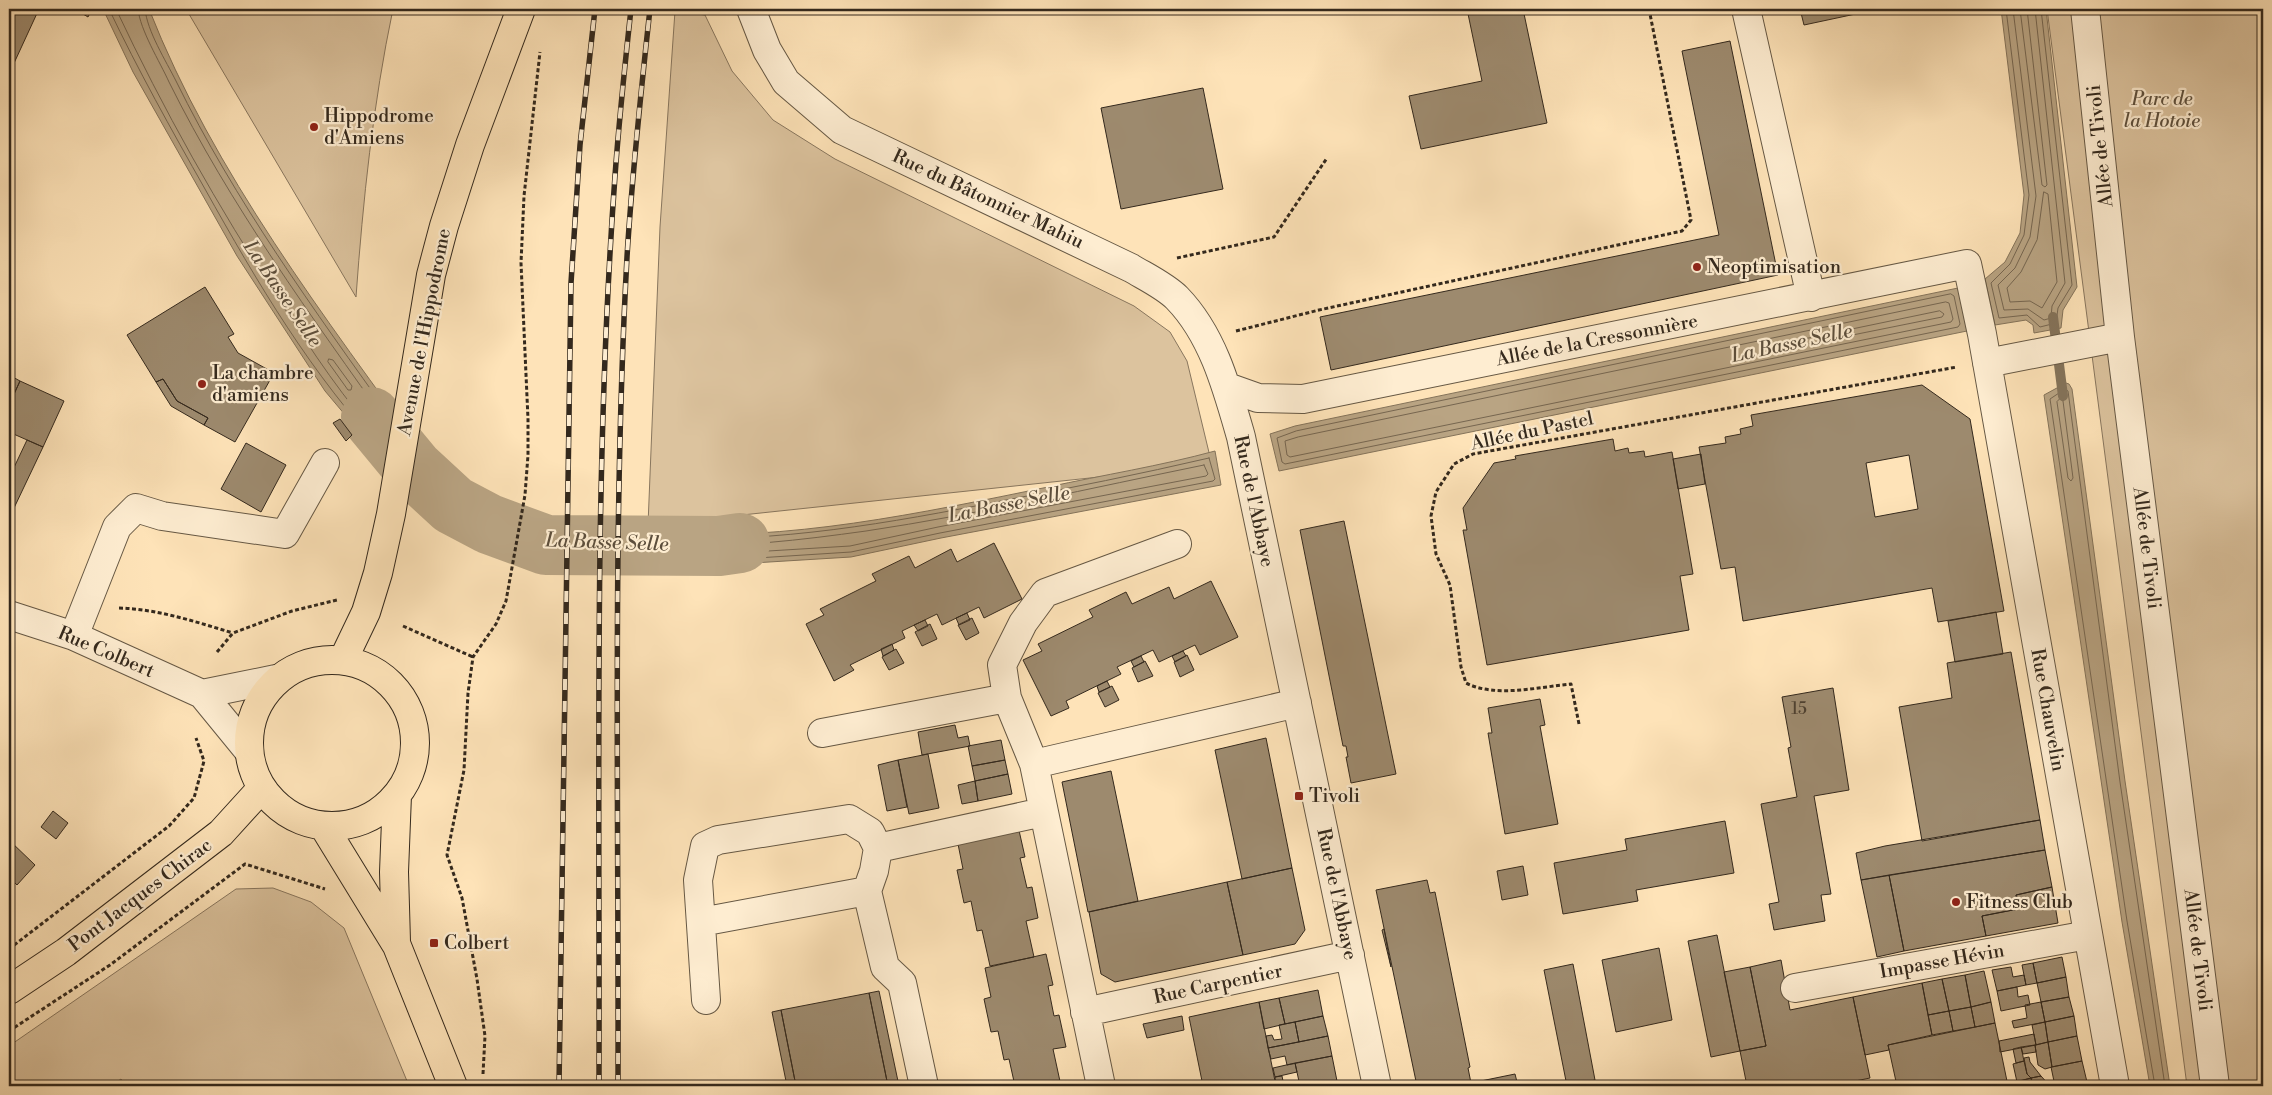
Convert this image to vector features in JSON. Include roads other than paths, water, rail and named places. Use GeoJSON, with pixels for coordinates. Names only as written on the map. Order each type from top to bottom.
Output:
{"type":"FeatureCollection","features":[{"type":"Feature","properties":{"kind":"main road","name":"Avenue de l'Hippodrome"},"geometry":{"type":"LineString","coordinates":[[343,660],[366,612],[391,514],[412,379],[431,275],[444,226],[470,145],[521,9]]}},
{"type":"Feature","properties":{"kind":"main road"},"geometry":{"type":"LineString","coordinates":[[343,660],[373,669],[391,684],[405,704],[414,729],[417,748],[412,774],[397,795],[376,814],[352,825],[324,827],[301,822],[281,810],[261,789],[247,749],[250,721],[259,699],[276,679],[301,665],[315,661],[343,660]]}},
{"type":"Feature","properties":{"kind":"main road","name":"Pont Jacques Chirac"},"geometry":{"type":"LineString","coordinates":[[9,990],[66,952],[221,833],[261,789]]}},
{"type":"Feature","properties":{"kind":"main road"},"geometry":{"type":"LineString","coordinates":[[396,946],[394,872],[397,795]]}},
{"type":"Feature","properties":{"kind":"main road"},"geometry":{"type":"LineString","coordinates":[[324,827],[396,946],[453,1086]]}},
{"type":"Feature","properties":{"kind":"street","name":"Rue du Bâtonnier Mahiu"},"geometry":{"type":"LineString","coordinates":[[751,9],[767,50],[786,82],[842,130],[1131,268],[1176,296],[1201,326],[1227,387]]}},
{"type":"Feature","properties":{"kind":"street"},"geometry":{"type":"LineString","coordinates":[[1746,9],[1811,297]]}},
{"type":"Feature","properties":{"kind":"street","name":"Allée de Tivoli"},"geometry":{"type":"LineString","coordinates":[[2085,9],[2120,336],[2215,1086]]}},
{"type":"Feature","properties":{"kind":"street","name":"Allée de la Cressonnière"},"geometry":{"type":"LineString","coordinates":[[1227,387],[1258,398],[1303,399],[1967,264]]}},
{"type":"Feature","properties":{"kind":"street","name":"Rue Chauvelin"},"geometry":{"type":"LineString","coordinates":[[1967,264],[1982,334],[2115,1086]]}},
{"type":"Feature","properties":{"kind":"street"},"geometry":{"type":"LineString","coordinates":[[1987,363],[2120,336]]}},
{"type":"Feature","properties":{"kind":"street","name":"Rue de l'Abbaye"},"geometry":{"type":"LineString","coordinates":[[1227,387],[1241,437],[1377,1086]]}},
{"type":"Feature","properties":{"kind":"street"},"geometry":{"type":"LineString","coordinates":[[74,636],[117,527],[136,508],[162,516],[285,534],[325,463]]}},
{"type":"Feature","properties":{"kind":"street"},"geometry":{"type":"LineString","coordinates":[[1101,1086],[1034,764],[1007,698],[1002,665],[1023,623],[1045,593],[1177,544]]}},
{"type":"Feature","properties":{"kind":"street","name":"Rue Colbert"},"geometry":{"type":"LineString","coordinates":[[9,615],[74,636],[202,694],[247,749]]}},
{"type":"Feature","properties":{"kind":"street"},"geometry":{"type":"LineString","coordinates":[[202,694],[276,679]]}},
{"type":"Feature","properties":{"kind":"street"},"geometry":{"type":"LineString","coordinates":[[822,734],[1007,698]]}},
{"type":"Feature","properties":{"kind":"street"},"geometry":{"type":"LineString","coordinates":[[1034,764],[1297,703]]}},
{"type":"Feature","properties":{"kind":"street"},"geometry":{"type":"LineString","coordinates":[[878,848],[1044,812]]}},
{"type":"Feature","properties":{"kind":"street"},"geometry":{"type":"LineString","coordinates":[[706,1000],[698,880],[705,846],[718,840],[849,819],[870,832],[878,848],[868,891],[885,967],[902,983],[924,1086]]}},
{"type":"Feature","properties":{"kind":"street"},"geometry":{"type":"LineString","coordinates":[[701,922],[868,891]]}},
{"type":"Feature","properties":{"kind":"street","name":"Impasse Hévin"},"geometry":{"type":"LineString","coordinates":[[1795,988],[2088,935]]}},
{"type":"Feature","properties":{"kind":"street","name":"Rue Carpentier"},"geometry":{"type":"LineString","coordinates":[[1085,1012],[1350,955]]}},
{"type":"Feature","properties":{"kind":"water"},"geometry":{"type":"Polygon","coordinates":[[[103,9],[149,9],[175,70],[239,187],[274,243],[312,298],[428,460],[423,500],[367,441],[325,391],[237,256],[133,72],[103,9]]]}},
{"type":"Feature","properties":{"kind":"water"},"geometry":{"type":"Polygon","coordinates":[[[2001,9],[2046,9],[2077,287],[2063,310],[2061,328],[2034,333],[2033,325],[2026,320],[1995,325],[1985,279],[2005,262],[2020,233],[2024,195],[2001,9]]]}},
{"type":"Feature","properties":{"kind":"water"},"geometry":{"type":"Polygon","coordinates":[[[1958,288],[1967,331],[1279,471],[1270,434],[1295,426],[1958,288]]]}},
{"type":"Feature","properties":{"kind":"water"},"geometry":{"type":"Polygon","coordinates":[[[2066,383],[2072,389],[2125,781],[2170,1086],[2150,1086],[2122,922],[2044,395],[2066,383]]]}},
{"type":"Feature","properties":{"kind":"water"},"geometry":{"type":"Polygon","coordinates":[[[1215,451],[1221,485],[851,557],[655,569],[657,533],[706,535],[755,533],[854,523],[1000,497],[1215,451]]]}},
{"type":"Feature","properties":{"kind":"waterway"},"geometry":{"type":"LineString","coordinates":[[2053,317],[2063,396]]}},
{"type":"Feature","properties":{"kind":"waterway","name":"La Basse Selle"},"geometry":{"type":"LineString","coordinates":[[371,417],[414,469],[453,505],[489,524],[546,545],[719,546],[740,543]]}},
{"type":"Feature","properties":{"kind":"railway"},"geometry":{"type":"LineString","coordinates":[[559,1086],[571,283],[580,145],[595,9]]}},
{"type":"Feature","properties":{"kind":"railway"},"geometry":{"type":"LineString","coordinates":[[599,1086],[599,631],[603,403],[615,176],[631,9]]}},
{"type":"Feature","properties":{"kind":"railway"},"geometry":{"type":"LineString","coordinates":[[618,1086],[617,672],[622,361],[631,195],[650,9]]}},
{"type":"Feature","properties":{"kind":"place","name":"Hippodrome d'Amiens"},"geometry":{"type":"Point","coordinates":[314,127]}},
{"type":"Feature","properties":{"kind":"place","name":"Neoptimisation"},"geometry":{"type":"Point","coordinates":[1697,267]}},
{"type":"Feature","properties":{"kind":"place","name":"La chambre d'amiens"},"geometry":{"type":"Point","coordinates":[202,384]}},
{"type":"Feature","properties":{"kind":"place","name":"Tivoli"},"geometry":{"type":"Point","coordinates":[1299,796]}},
{"type":"Feature","properties":{"kind":"place","name":"Fitness Club"},"geometry":{"type":"Point","coordinates":[1956,902]}},
{"type":"Feature","properties":{"kind":"place","name":"Colbert"},"geometry":{"type":"Point","coordinates":[434,943]}},
{"type":"Feature","properties":{"kind":"park label","name":"Parc de la Hotoie"},"geometry":{"type":"Point","coordinates":[2162,110]}}]}
